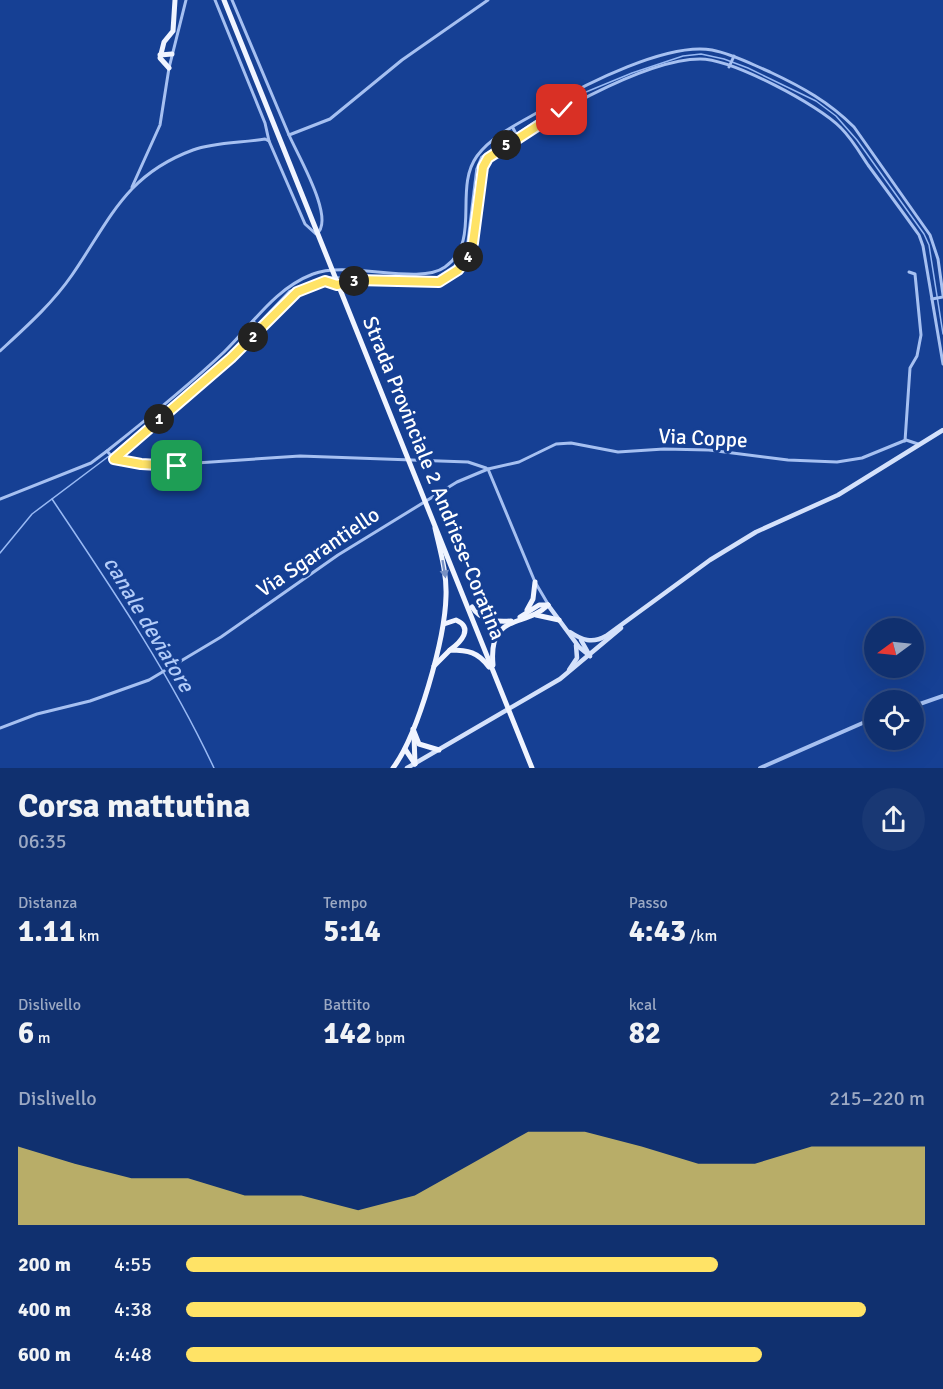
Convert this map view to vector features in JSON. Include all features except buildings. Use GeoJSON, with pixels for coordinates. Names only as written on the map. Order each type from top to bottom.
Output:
{"type":"FeatureCollection","features":[{"type":"Feature","properties":{"kind":"main road"},"geometry":{"type":"LineString","coordinates":[[160,55],[164,42],[173,31],[176,0]]}},
{"type":"Feature","properties":{"kind":"main road","name":"Strada Provinciale 2 Andriese-Coratina"},"geometry":{"type":"LineString","coordinates":[[224,0],[532,768]]}},
{"type":"Feature","properties":{"kind":"main road"},"geometry":{"type":"LineString","coordinates":[[160,55],[172,54]]}},
{"type":"Feature","properties":{"kind":"main road"},"geometry":{"type":"LineString","coordinates":[[160,55],[169,68]]}},
{"type":"Feature","properties":{"kind":"main road"},"geometry":{"type":"LineString","coordinates":[[548,605],[570,632],[581,639],[600,640],[710,560],[756,532],[838,495],[943,430]]}},
{"type":"Feature","properties":{"kind":"main road"},"geometry":{"type":"LineString","coordinates":[[393,768],[405,749],[413,728],[443,626],[446,597],[445,574],[430,512]]}},
{"type":"Feature","properties":{"kind":"main road"},"geometry":{"type":"LineString","coordinates":[[526,611],[533,599],[535,582]]}},
{"type":"Feature","properties":{"kind":"main road"},"geometry":{"type":"LineString","coordinates":[[461,587],[474,611],[485,619],[497,622],[512,621]]}},
{"type":"Feature","properties":{"kind":"main road"},"geometry":{"type":"LineString","coordinates":[[494,673],[493,650],[497,637],[512,621],[526,611],[539,605],[548,605]]}},
{"type":"Feature","properties":{"kind":"main road"},"geometry":{"type":"LineString","coordinates":[[534,615],[548,605]]}},
{"type":"Feature","properties":{"kind":"main road"},"geometry":{"type":"LineString","coordinates":[[518,618],[534,615],[559,620]]}},
{"type":"Feature","properties":{"kind":"main road"},"geometry":{"type":"LineString","coordinates":[[407,768],[566,675],[632,618]]}},
{"type":"Feature","properties":{"kind":"main road"},"geometry":{"type":"LineString","coordinates":[[432,669],[438,660],[463,640],[466,634],[464,626],[453,619],[443,626]]}},
{"type":"Feature","properties":{"kind":"main road"},"geometry":{"type":"LineString","coordinates":[[566,675],[577,658],[570,632]]}},
{"type":"Feature","properties":{"kind":"main road"},"geometry":{"type":"LineString","coordinates":[[581,639],[590,656]]}},
{"type":"Feature","properties":{"kind":"main road"},"geometry":{"type":"LineString","coordinates":[[574,640],[590,656]]}},
{"type":"Feature","properties":{"kind":"main road"},"geometry":{"type":"LineString","coordinates":[[450,650],[468,650],[478,654],[494,673]]}},
{"type":"Feature","properties":{"kind":"main road"},"geometry":{"type":"LineString","coordinates":[[413,728],[415,764]]}},
{"type":"Feature","properties":{"kind":"main road"},"geometry":{"type":"LineString","coordinates":[[414,736],[423,747],[439,750]]}},
{"type":"Feature","properties":{"kind":"main road"},"geometry":{"type":"LineString","coordinates":[[405,749],[415,764]]}},
{"type":"Feature","properties":{"kind":"street"},"geometry":{"type":"LineString","coordinates":[[0,351],[36,318],[71,275],[104,221],[131,188],[160,125],[169,68],[186,0]]}},
{"type":"Feature","properties":{"kind":"street"},"geometry":{"type":"LineString","coordinates":[[215,0],[301,217],[309,230],[316,234],[324,224],[318,197],[232,0]]}},
{"type":"Feature","properties":{"kind":"street"},"geometry":{"type":"LineString","coordinates":[[289,135],[330,119],[402,60],[488,0]]}},
{"type":"Feature","properties":{"kind":"street"},"geometry":{"type":"LineString","coordinates":[[0,499],[91,463],[108,452],[224,352],[287,286],[315,273],[380,271],[426,273],[444,268],[458,254],[465,229],[470,171],[476,157],[487,144],[609,75],[690,50],[711,50],[734,56],[829,104],[854,127],[930,235],[938,259],[943,296],[932,299]]}},
{"type":"Feature","properties":{"kind":"street"},"geometry":{"type":"LineString","coordinates":[[729,67],[734,56]]}},
{"type":"Feature","properties":{"kind":"street"},"geometry":{"type":"LineString","coordinates":[[113,458],[261,330],[285,301],[297,292],[325,281],[337,285],[357,280],[428,283],[448,277],[458,270],[468,257],[475,231],[483,167],[488,158],[562,110],[613,85],[688,60],[703,59],[729,67],[789,92],[817,108],[843,130],[919,235],[943,364]]}},
{"type":"Feature","properties":{"kind":"street"},"geometry":{"type":"LineString","coordinates":[[609,75],[613,85]]}},
{"type":"Feature","properties":{"kind":"street"},"geometry":{"type":"LineString","coordinates":[[513,128],[518,138]]}},
{"type":"Feature","properties":{"kind":"street"},"geometry":{"type":"LineString","coordinates":[[131,188],[171,159],[195,149],[265,139],[269,141]]}},
{"type":"Feature","properties":{"kind":"street"},"geometry":{"type":"LineString","coordinates":[[880,181],[888,175]]}},
{"type":"Feature","properties":{"kind":"street"},"geometry":{"type":"LineString","coordinates":[[465,229],[475,231]]}},
{"type":"Feature","properties":{"kind":"street"},"geometry":{"type":"LineString","coordinates":[[379,282],[380,271]]}},
{"type":"Feature","properties":{"kind":"street"},"geometry":{"type":"LineString","coordinates":[[909,272],[915,273],[921,324],[917,356],[910,368],[905,441],[913,440],[918,444]]}},
{"type":"Feature","properties":{"kind":"street"},"geometry":{"type":"LineString","coordinates":[[253,321],[261,330]]}},
{"type":"Feature","properties":{"kind":"street"},"geometry":{"type":"LineString","coordinates":[[171,397],[177,404]]}},
{"type":"Feature","properties":{"kind":"street","name":"Via Coppe"},"geometry":{"type":"LineString","coordinates":[[488,469],[519,462],[549,447],[564,443],[618,452],[664,448],[709,450],[788,460],[837,462],[862,458],[905,441]]}},
{"type":"Feature","properties":{"kind":"street"},"geometry":{"type":"LineString","coordinates":[[108,452],[113,458],[141,464],[177,466],[300,456],[468,462],[488,469],[535,582],[548,605]]}},
{"type":"Feature","properties":{"kind":"street","name":"Via Sgarantiello"},"geometry":{"type":"LineString","coordinates":[[0,729],[38,714],[132,687],[161,673],[221,637],[388,523],[457,482],[488,469]]}},
{"type":"Feature","properties":{"kind":"street"},"geometry":{"type":"LineString","coordinates":[[924,703],[943,696]]}},
{"type":"Feature","properties":{"kind":"street"},"geometry":{"type":"LineString","coordinates":[[760,768],[864,722]]}},
{"type":"Feature","properties":{"kind":"waterway"},"geometry":{"type":"LineString","coordinates":[[0,553],[32,514],[113,453],[228,355],[289,291],[324,277],[437,277],[454,266],[467,243],[476,169],[481,157],[569,99],[632,73],[683,56],[701,54],[748,68],[816,101],[836,116],[857,140],[924,234],[929,245],[943,334]]}},
{"type":"Feature","properties":{"kind":"waterway","name":"canale deviatore"},"geometry":{"type":"LineString","coordinates":[[52,499],[159,664],[197,732],[214,768]]}},
{"type":"Feature","properties":{"kind":"route"},"geometry":{"type":"LineString","coordinates":[[177,466],[152,466],[114,459],[231,358],[263,328],[285,301],[297,292],[325,281],[337,285],[357,280],[439,282],[458,270],[468,257],[473,243],[480,183],[483,167],[488,158],[562,110]]}}]}
